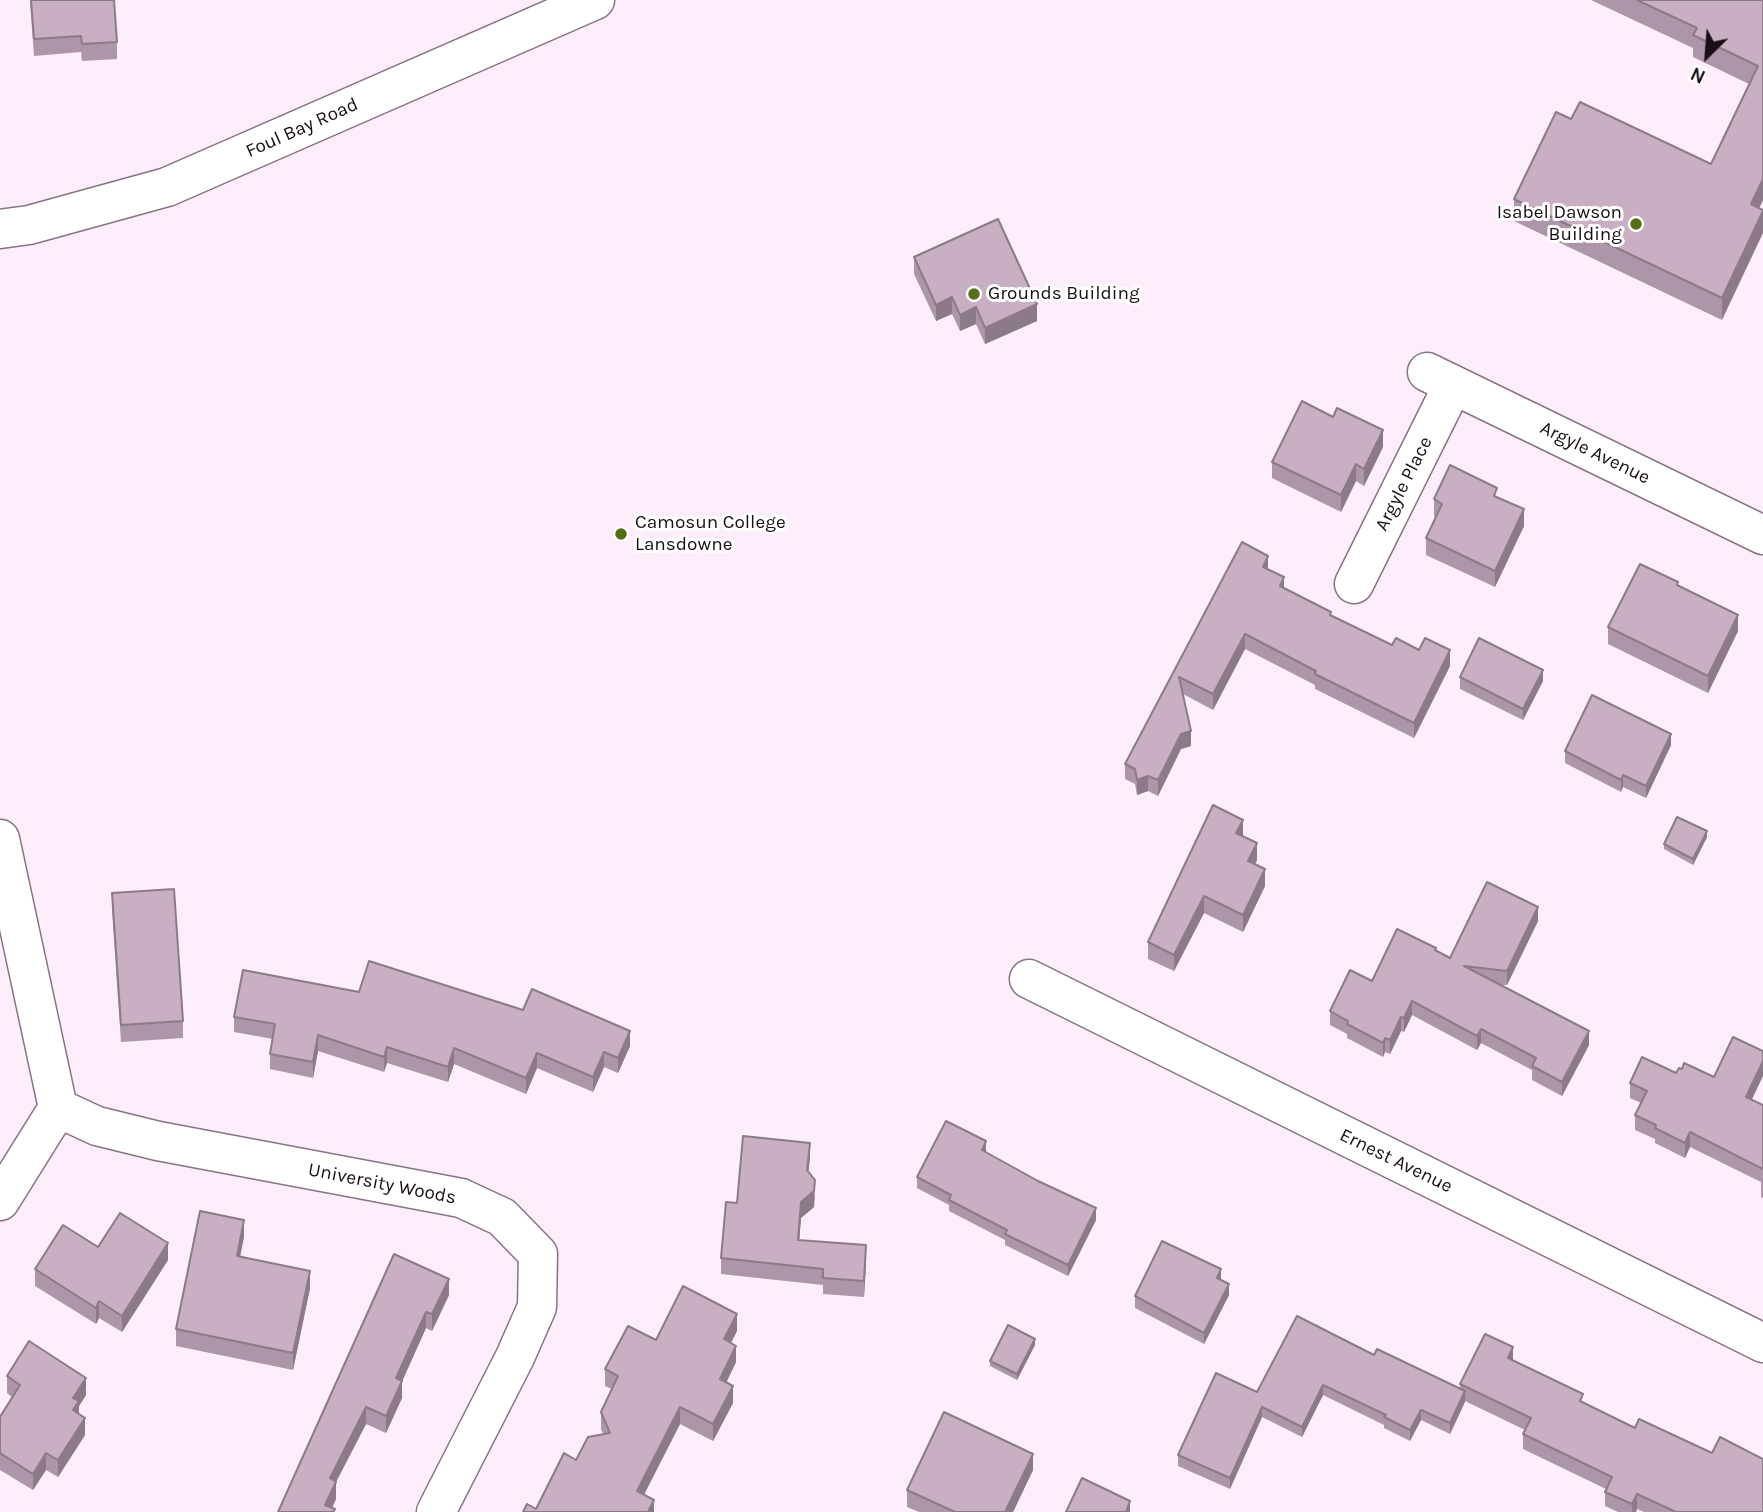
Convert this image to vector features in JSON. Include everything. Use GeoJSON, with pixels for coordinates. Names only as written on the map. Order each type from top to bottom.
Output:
{"type":"FeatureCollection","features":[{"type":"Feature","properties":{"kind":"street","name":"Foul Bay Road"},"geometry":{"type":"LineString","coordinates":[[0,229],[29,225],[167,187],[595,0]]}},
{"type":"Feature","properties":{"kind":"street","name":"Argyle Avenue"},"geometry":{"type":"LineString","coordinates":[[1440,379],[1763,535]]}},
{"type":"Feature","properties":{"kind":"street","name":"Argyle Place"},"geometry":{"type":"LineString","coordinates":[[1354,584],[1440,379]]}},
{"type":"Feature","properties":{"kind":"street"},"geometry":{"type":"LineString","coordinates":[[0,839],[58,1108],[0,1200]]}},
{"type":"Feature","properties":{"kind":"street","name":"Ernest Avenue"},"geometry":{"type":"LineString","coordinates":[[1029,979],[1763,1343]]}},
{"type":"Feature","properties":{"kind":"street","name":"University Woods"},"geometry":{"type":"LineString","coordinates":[[58,1108],[97,1126],[158,1142],[461,1198],[502,1217],[538,1254],[537,1307],[515,1357],[436,1512]]}},
{"type":"Feature","properties":{"kind":"building"},"geometry":{"type":"Polygon","coordinates":[[[31,0],[114,0],[117,42],[82,44],[81,36],[34,39],[31,0]]]}},
{"type":"Feature","properties":{"kind":"building","name":"Isabel Dawson Building"},"geometry":{"type":"Polygon","coordinates":[[[1637,0],[1763,0],[1763,179],[1751,204],[1763,211],[1722,298],[1514,199],[1556,112],[1571,119],[1580,102],[1711,164],[1758,66],[1693,35],[1697,28],[1637,0]]]}},
{"type":"Feature","properties":{"kind":"building","name":"Grounds Building"},"geometry":{"type":"Polygon","coordinates":[[[998,219],[1037,304],[985,328],[976,307],[960,315],[952,297],[936,305],[914,257],[998,219]]]}},
{"type":"Feature","properties":{"kind":"building"},"geometry":{"type":"Polygon","coordinates":[[[1302,401],[1333,417],[1337,408],[1383,430],[1364,469],[1356,464],[1341,495],[1272,462],[1302,401]]]}},
{"type":"Feature","properties":{"kind":"building"},"geometry":{"type":"Polygon","coordinates":[[[1450,465],[1497,488],[1494,496],[1524,509],[1495,571],[1426,538],[1442,504],[1434,499],[1450,465]]]}},
{"type":"Feature","properties":{"kind":"building"},"geometry":{"type":"Polygon","coordinates":[[[1242,542],[1268,556],[1263,567],[1284,577],[1280,586],[1331,612],[1330,615],[1392,645],[1396,638],[1419,650],[1425,638],[1450,650],[1414,723],[1315,674],[1316,671],[1245,634],[1213,694],[1179,677],[1191,731],[1181,734],[1158,780],[1148,776],[1137,780],[1135,769],[1125,764],[1242,542]]]}},
{"type":"Feature","properties":{"kind":"building"},"geometry":{"type":"Polygon","coordinates":[[[1640,564],[1738,615],[1708,676],[1608,627],[1640,564]]]}},
{"type":"Feature","properties":{"kind":"building"},"geometry":{"type":"Polygon","coordinates":[[[1479,638],[1543,670],[1523,709],[1460,677],[1479,638]]]}},
{"type":"Feature","properties":{"kind":"building"},"geometry":{"type":"Polygon","coordinates":[[[1592,695],[1671,734],[1646,786],[1623,775],[1621,780],[1565,751],[1592,695]]]}},
{"type":"Feature","properties":{"kind":"building"},"geometry":{"type":"Polygon","coordinates":[[[1213,805],[1243,820],[1236,833],[1257,843],[1248,861],[1265,869],[1243,915],[1204,896],[1174,955],[1148,942],[1213,805]]]}},
{"type":"Feature","properties":{"kind":"building"},"geometry":{"type":"Polygon","coordinates":[[[1677,817],[1707,831],[1693,859],[1664,844],[1677,817]]]}},
{"type":"Feature","properties":{"kind":"building"},"geometry":{"type":"Polygon","coordinates":[[[1487,882],[1538,907],[1507,971],[1464,966],[1589,1031],[1562,1082],[1532,1066],[1536,1058],[1481,1029],[1477,1036],[1412,1001],[1390,1040],[1385,1038],[1383,1043],[1347,1024],[1348,1021],[1330,1011],[1350,970],[1372,981],[1397,929],[1450,958],[1487,882]]]}},
{"type":"Feature","properties":{"kind":"building"},"geometry":{"type":"Polygon","coordinates":[[[174,889],[183,1021],[121,1025],[112,893],[174,889]]]}},
{"type":"Feature","properties":{"kind":"building"},"geometry":{"type":"Polygon","coordinates":[[[369,961],[523,1010],[532,989],[630,1031],[618,1058],[604,1052],[593,1077],[537,1053],[526,1078],[454,1048],[448,1067],[387,1047],[384,1057],[318,1035],[313,1062],[270,1054],[275,1024],[234,1017],[243,970],[359,992],[369,961]]]}},
{"type":"Feature","properties":{"kind":"building"},"geometry":{"type":"Polygon","coordinates":[[[1733,1037],[1763,1051],[1763,1061],[1746,1097],[1763,1105],[1763,1169],[1690,1132],[1685,1143],[1635,1115],[1647,1091],[1630,1083],[1642,1057],[1676,1073],[1679,1068],[1682,1069],[1684,1063],[1714,1077],[1733,1037]]]}},
{"type":"Feature","properties":{"kind":"building"},"geometry":{"type":"Polygon","coordinates":[[[946,1121],[986,1141],[982,1150],[1038,1181],[1096,1208],[1068,1265],[1005,1234],[1007,1230],[949,1200],[951,1195],[917,1177],[946,1121]]]}},
{"type":"Feature","properties":{"kind":"building"},"geometry":{"type":"Polygon","coordinates":[[[743,1136],[810,1143],[807,1170],[815,1180],[814,1191],[801,1202],[798,1240],[866,1245],[864,1281],[823,1278],[823,1269],[721,1258],[726,1202],[737,1203],[743,1136]]]}},
{"type":"Feature","properties":{"kind":"building"},"geometry":{"type":"Polygon","coordinates":[[[200,1211],[244,1220],[237,1256],[310,1271],[293,1353],[176,1329],[200,1211]]]}},
{"type":"Feature","properties":{"kind":"building"},"geometry":{"type":"Polygon","coordinates":[[[120,1213],[168,1243],[122,1316],[99,1301],[96,1308],[35,1269],[63,1225],[98,1247],[120,1213]]]}},
{"type":"Feature","properties":{"kind":"building"},"geometry":{"type":"Polygon","coordinates":[[[1162,1241],[1221,1269],[1217,1278],[1229,1284],[1204,1333],[1135,1296],[1162,1241]]]}},
{"type":"Feature","properties":{"kind":"building"},"geometry":{"type":"Polygon","coordinates":[[[394,1254],[449,1279],[432,1314],[426,1312],[396,1378],[402,1381],[386,1416],[366,1407],[330,1478],[336,1482],[325,1505],[335,1509],[333,1512],[278,1512],[394,1254]]]}},
{"type":"Feature","properties":{"kind":"building"},"geometry":{"type":"Polygon","coordinates":[[[683,1286],[737,1314],[724,1339],[736,1346],[720,1379],[733,1386],[713,1424],[680,1407],[637,1491],[654,1500],[648,1512],[523,1512],[527,1504],[536,1509],[564,1453],[576,1460],[588,1437],[610,1433],[601,1412],[618,1376],[605,1369],[628,1326],[656,1340],[683,1286]]]}},
{"type":"Feature","properties":{"kind":"building"},"geometry":{"type":"Polygon","coordinates":[[[1297,1316],[1374,1355],[1377,1349],[1465,1391],[1450,1423],[1421,1410],[1410,1430],[1384,1417],[1386,1415],[1323,1385],[1302,1427],[1262,1407],[1230,1478],[1178,1455],[1216,1373],[1257,1392],[1297,1316]]]}},
{"type":"Feature","properties":{"kind":"building"},"geometry":{"type":"Polygon","coordinates":[[[1008,1325],[1035,1339],[1017,1374],[990,1361],[1008,1325]]]}},
{"type":"Feature","properties":{"kind":"building"},"geometry":{"type":"Polygon","coordinates":[[[1485,1334],[1513,1347],[1508,1358],[1583,1394],[1580,1401],[1635,1428],[1639,1419],[1712,1453],[1720,1437],[1763,1459],[1763,1512],[1676,1512],[1637,1494],[1632,1504],[1605,1492],[1612,1477],[1523,1434],[1531,1418],[1460,1384],[1485,1334]]]}},
{"type":"Feature","properties":{"kind":"building"},"geometry":{"type":"Polygon","coordinates":[[[29,1341],[86,1378],[73,1398],[79,1401],[73,1410],[85,1418],[58,1460],[46,1453],[33,1474],[0,1453],[0,1417],[20,1385],[7,1376],[29,1341]]]}},
{"type":"Feature","properties":{"kind":"building"},"geometry":{"type":"Polygon","coordinates":[[[944,1412],[1033,1454],[1005,1512],[955,1512],[907,1490],[944,1412]]]}},
{"type":"Feature","properties":{"kind":"building"},"geometry":{"type":"Polygon","coordinates":[[[1082,1478],[1130,1501],[1126,1512],[1066,1512],[1082,1478]]]}},
{"type":"Feature","properties":{"kind":"place","name":"Isabel Dawson Building"},"geometry":{"type":"Point","coordinates":[1636,224]}},
{"type":"Feature","properties":{"kind":"place","name":"Grounds Building"},"geometry":{"type":"Point","coordinates":[974,294]}},
{"type":"Feature","properties":{"kind":"place","name":"Camosun College Lansdowne"},"geometry":{"type":"Point","coordinates":[621,534]}}]}
